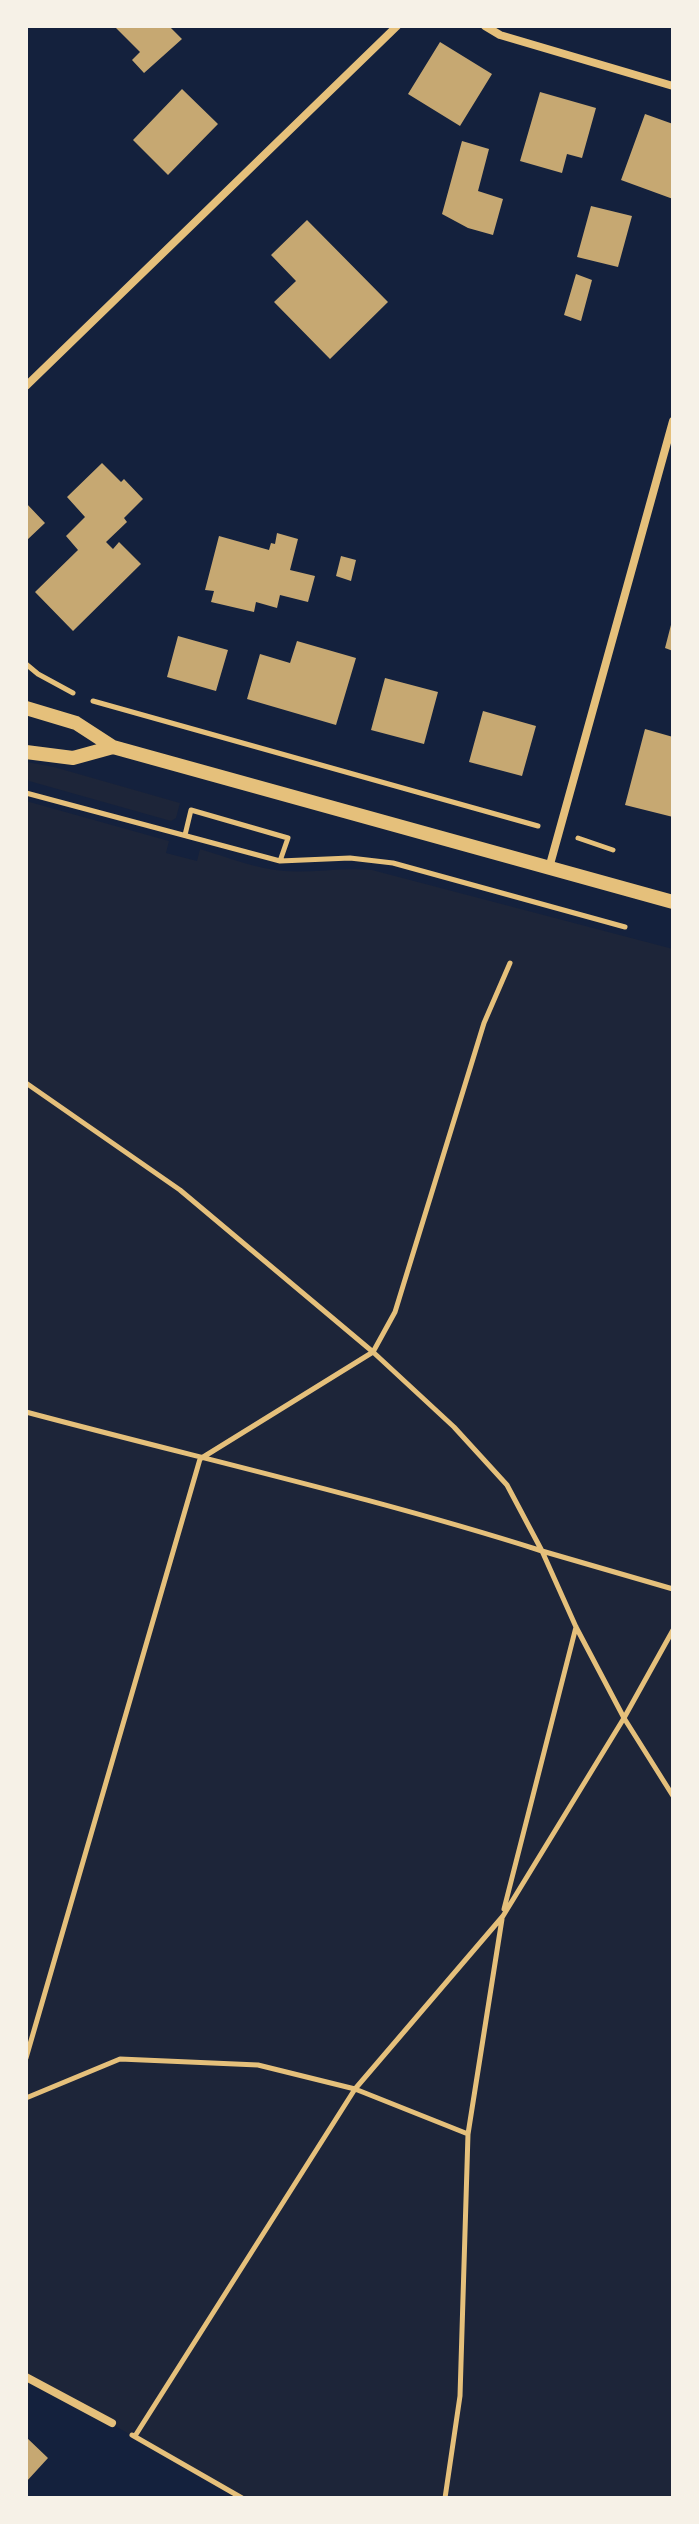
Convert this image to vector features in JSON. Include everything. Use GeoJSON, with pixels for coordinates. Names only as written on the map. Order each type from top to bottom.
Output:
{"type":"FeatureCollection","features":[{"type":"Feature","properties":{"kind":"street"},"geometry":{"type":"LineString","coordinates":[[26,386],[397,26]]}},
{"type":"Feature","properties":{"kind":"street"},"geometry":{"type":"LineString","coordinates":[[485,26],[500,35],[673,86]]}},
{"type":"Feature","properties":{"kind":"street"},"geometry":{"type":"LineString","coordinates":[[549,868],[673,421]]}},
{"type":"Feature","properties":{"kind":"street"},"geometry":{"type":"LineString","coordinates":[[26,708],[76,723],[113,747],[673,902]]}},
{"type":"Feature","properties":{"kind":"street"},"geometry":{"type":"LineString","coordinates":[[26,752],[73,758],[113,747]]}},
{"type":"Feature","properties":{"kind":"street"},"geometry":{"type":"LineString","coordinates":[[26,2377],[112,2423]]}},
{"type":"Feature","properties":{"kind":"path"},"geometry":{"type":"LineString","coordinates":[[26,664],[51,682],[83,698],[559,832],[613,850]]}},
{"type":"Feature","properties":{"kind":"path"},"geometry":{"type":"LineString","coordinates":[[26,793],[280,861],[350,858],[393,863],[625,927]]}},
{"type":"Feature","properties":{"kind":"path"},"geometry":{"type":"LineString","coordinates":[[185,835],[191,810],[288,838],[280,861]]}},
{"type":"Feature","properties":{"kind":"path"},"geometry":{"type":"LineString","coordinates":[[26,2058],[200,1459],[373,1352],[395,1312],[484,1023],[510,963]]}},
{"type":"Feature","properties":{"kind":"path"},"geometry":{"type":"LineString","coordinates":[[26,1083],[180,1190],[373,1352],[454,1427],[507,1485],[624,1718],[673,1796]]}},
{"type":"Feature","properties":{"kind":"path"},"geometry":{"type":"LineString","coordinates":[[26,1412],[436,1517],[673,1589]]}},
{"type":"Feature","properties":{"kind":"path"},"geometry":{"type":"LineString","coordinates":[[445,2498],[460,2396],[468,2134],[503,1916],[576,1627]]}},
{"type":"Feature","properties":{"kind":"path"},"geometry":{"type":"LineString","coordinates":[[135,2436],[355,2089],[503,1916],[624,1718],[673,1630]]}},
{"type":"Feature","properties":{"kind":"path"},"geometry":{"type":"LineString","coordinates":[[26,2098],[120,2059],[258,2065],[355,2089],[468,2134]]}},
{"type":"Feature","properties":{"kind":"path"},"geometry":{"type":"LineString","coordinates":[[112,2423],[240,2496]]}},
{"type":"Feature","properties":{"kind":"shaded area"},"geometry":{"type":"Polygon","coordinates":[[[27,762],[180,803],[176,818],[171,821],[29,781],[27,762]]]}},
{"type":"Feature","properties":{"kind":"shaded area"},"geometry":{"type":"Polygon","coordinates":[[[26,801],[169,841],[166,853],[197,861],[200,849],[273,870],[372,870],[673,949],[673,2498],[239,2498],[26,2374],[26,801]]]}},
{"type":"Feature","properties":{"kind":"building"},"geometry":{"type":"Polygon","coordinates":[[[114,26],[169,26],[182,39],[144,73],[132,60],[140,52],[114,26]]]}},
{"type":"Feature","properties":{"kind":"building"},"geometry":{"type":"Polygon","coordinates":[[[440,42],[492,74],[460,126],[408,94],[440,42]]]}},
{"type":"Feature","properties":{"kind":"building"},"geometry":{"type":"Polygon","coordinates":[[[182,89],[218,124],[168,175],[133,140],[182,89]]]}},
{"type":"Feature","properties":{"kind":"building"},"geometry":{"type":"Polygon","coordinates":[[[540,92],[596,108],[582,158],[567,154],[562,173],[520,161],[540,92]]]}},
{"type":"Feature","properties":{"kind":"building"},"geometry":{"type":"Polygon","coordinates":[[[645,114],[673,124],[673,199],[621,180],[645,114]]]}},
{"type":"Feature","properties":{"kind":"building"},"geometry":{"type":"Polygon","coordinates":[[[462,141],[489,149],[478,191],[503,199],[493,235],[468,228],[442,214],[462,141]]]}},
{"type":"Feature","properties":{"kind":"building"},"geometry":{"type":"Polygon","coordinates":[[[591,206],[632,216],[618,267],[577,257],[591,206]]]}},
{"type":"Feature","properties":{"kind":"building"},"geometry":{"type":"Polygon","coordinates":[[[307,220],[388,302],[330,359],[274,302],[296,281],[271,255],[307,220]]]}},
{"type":"Feature","properties":{"kind":"building"},"geometry":{"type":"Polygon","coordinates":[[[576,274],[592,280],[581,321],[564,315],[576,274]]]}},
{"type":"Feature","properties":{"kind":"building"},"geometry":{"type":"Polygon","coordinates":[[[102,463],[121,482],[124,479],[143,499],[124,518],[127,522],[106,542],[113,549],[119,542],[141,564],[73,631],[35,592],[78,550],[66,536],[85,517],[67,497],[102,463]]]}},
{"type":"Feature","properties":{"kind":"building"},"geometry":{"type":"Polygon","coordinates":[[[26,503],[45,523],[26,541],[26,503]]]}},
{"type":"Feature","properties":{"kind":"building"},"geometry":{"type":"Polygon","coordinates":[[[277,533],[298,539],[290,570],[315,576],[308,602],[280,595],[277,608],[256,602],[254,612],[211,602],[214,591],[205,590],[219,536],[269,550],[271,543],[275,544],[277,533]]]}},
{"type":"Feature","properties":{"kind":"building"},"geometry":{"type":"Polygon","coordinates":[[[341,556],[356,560],[351,581],[336,576],[341,556]]]}},
{"type":"Feature","properties":{"kind":"building"},"geometry":{"type":"Polygon","coordinates":[[[673,621],[673,651],[665,648],[673,621]]]}},
{"type":"Feature","properties":{"kind":"building"},"geometry":{"type":"Polygon","coordinates":[[[178,636],[228,650],[216,691],[167,677],[178,636]]]}},
{"type":"Feature","properties":{"kind":"building"},"geometry":{"type":"Polygon","coordinates":[[[297,641],[356,658],[336,725],[247,699],[260,654],[290,663],[297,641]]]}},
{"type":"Feature","properties":{"kind":"building"},"geometry":{"type":"Polygon","coordinates":[[[385,678],[438,692],[424,744],[371,730],[385,678]]]}},
{"type":"Feature","properties":{"kind":"building"},"geometry":{"type":"Polygon","coordinates":[[[483,711],[536,726],[522,776],[469,762],[483,711]]]}},
{"type":"Feature","properties":{"kind":"building"},"geometry":{"type":"Polygon","coordinates":[[[645,729],[673,737],[673,817],[625,805],[645,729]]]}},
{"type":"Feature","properties":{"kind":"building"},"geometry":{"type":"Polygon","coordinates":[[[26,2437],[48,2458],[26,2482],[26,2437]]]}}]}
